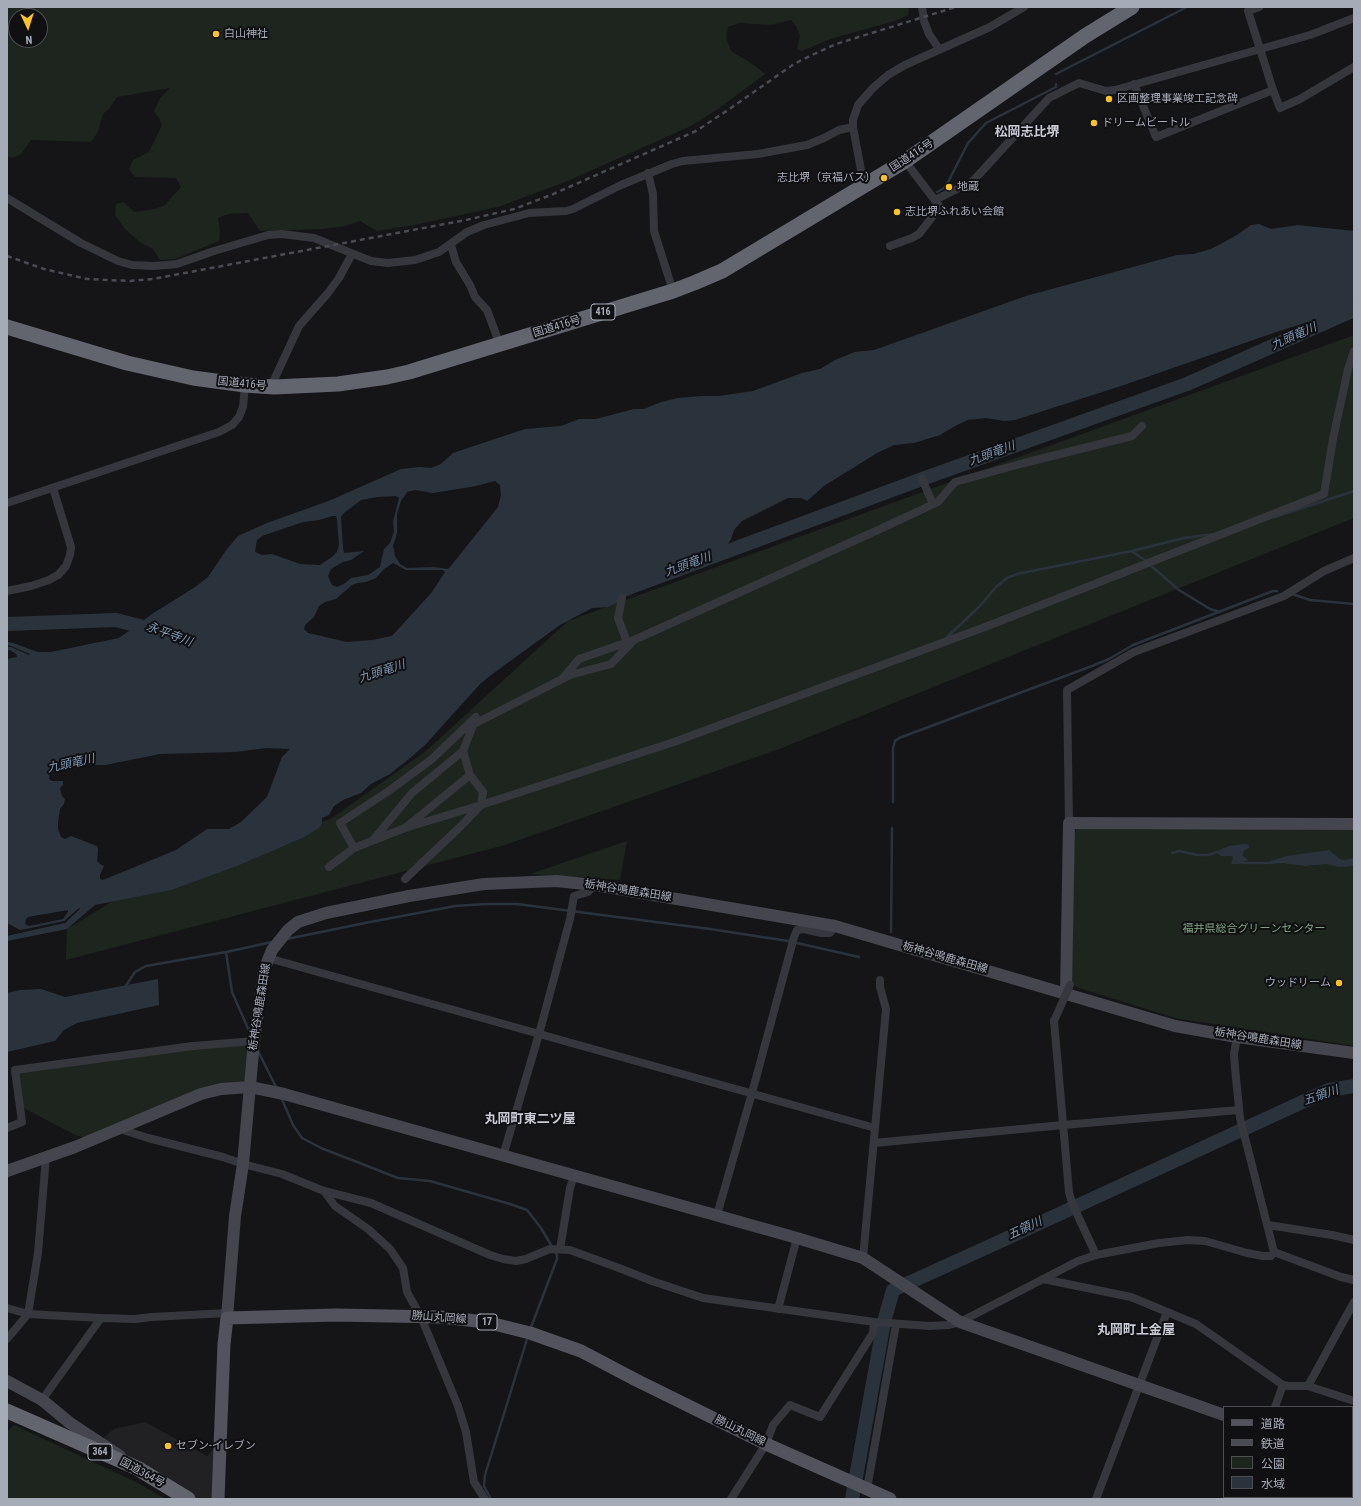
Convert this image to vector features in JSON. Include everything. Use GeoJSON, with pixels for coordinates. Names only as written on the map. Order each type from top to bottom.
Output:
{"type":"FeatureCollection","features":[{"type":"Feature","properties":{"kind":"highway","name":"国道416号"},"geometry":{"type":"LineString","coordinates":[[7,327],[147,368],[193,378],[245,385],[274,387],[338,384],[387,378],[673,291],[710,277],[734,265],[905,161],[1085,36],[1132,7]]}},
{"type":"Feature","properties":{"kind":"highway","name":"国道364号"},"geometry":{"type":"LineString","coordinates":[[7,1411],[137,1468],[188,1499]]}},
{"type":"Feature","properties":{"kind":"main road","name":"勝山丸岡線"},"geometry":{"type":"LineString","coordinates":[[227,1316],[336,1315],[421,1317],[486,1322],[530,1333],[581,1351],[636,1380],[766,1444],[890,1499]]}},
{"type":"Feature","properties":{"kind":"main road"},"geometry":{"type":"LineString","coordinates":[[218,1499],[224,1344],[227,1316]]}},
{"type":"Feature","properties":{"kind":"street"},"geometry":{"type":"LineString","coordinates":[[922,7],[922,12],[927,27],[939,49]]}},
{"type":"Feature","properties":{"kind":"street"},"geometry":{"type":"LineString","coordinates":[[864,186],[853,120],[858,105],[873,88],[888,75],[905,65],[990,27],[1024,7]]}},
{"type":"Feature","properties":{"kind":"street"},"geometry":{"type":"LineString","coordinates":[[1259,7],[1248,11],[1280,108],[1300,99],[1354,66]]}},
{"type":"Feature","properties":{"kind":"street"},"geometry":{"type":"LineString","coordinates":[[936,200],[973,181],[1049,98],[1079,82],[1106,90],[1115,90],[1310,35],[1354,18]]}},
{"type":"Feature","properties":{"kind":"street"},"geometry":{"type":"LineString","coordinates":[[1134,84],[1156,137],[1273,90]]}},
{"type":"Feature","properties":{"kind":"street"},"geometry":{"type":"LineString","coordinates":[[7,198],[81,243],[111,258],[132,265],[154,266],[177,264],[268,235],[282,234],[314,238],[371,261],[388,263],[402,262],[430,256],[450,245],[467,232],[484,225],[529,213],[566,211],[573,209],[648,173],[683,161],[758,154],[807,144],[824,138],[839,130],[853,127]]}},
{"type":"Feature","properties":{"kind":"street"},"geometry":{"type":"LineString","coordinates":[[890,246],[919,234],[940,207],[905,161]]}},
{"type":"Feature","properties":{"kind":"street"},"geometry":{"type":"LineString","coordinates":[[648,173],[653,194],[654,231],[673,291]]}},
{"type":"Feature","properties":{"kind":"street"},"geometry":{"type":"LineString","coordinates":[[450,245],[456,262],[470,284],[475,297],[487,310],[500,344]]}},
{"type":"Feature","properties":{"kind":"street"},"geometry":{"type":"LineString","coordinates":[[274,387],[274,380],[299,326],[328,293],[339,278],[352,254]]}},
{"type":"Feature","properties":{"kind":"street"},"geometry":{"type":"LineString","coordinates":[[329,867],[354,848],[405,828],[481,805],[674,742],[984,627],[1324,494],[1333,439],[1348,369],[1354,351]]}},
{"type":"Feature","properties":{"kind":"street"},"geometry":{"type":"LineString","coordinates":[[7,503],[219,432],[232,425],[239,417],[243,407],[245,385]]}},
{"type":"Feature","properties":{"kind":"street"},"geometry":{"type":"LineString","coordinates":[[563,678],[579,659],[631,641],[938,502],[955,482],[1031,461],[1132,436],[1142,426]]}},
{"type":"Feature","properties":{"kind":"street"},"geometry":{"type":"LineString","coordinates":[[922,479],[933,504]]}},
{"type":"Feature","properties":{"kind":"street"},"geometry":{"type":"LineString","coordinates":[[7,591],[31,586],[49,580],[58,575],[66,566],[71,547],[53,488]]}},
{"type":"Feature","properties":{"kind":"street"},"geometry":{"type":"LineString","coordinates":[[1096,1255],[1072,1203],[1069,1192],[1054,1021],[1068,989],[1069,823],[1067,690],[1134,652],[1284,596],[1324,571],[1354,558]]}},
{"type":"Feature","properties":{"kind":"street"},"geometry":{"type":"LineString","coordinates":[[622,598],[618,618],[631,641]]}},
{"type":"Feature","properties":{"kind":"street"},"geometry":{"type":"LineString","coordinates":[[474,724],[563,678],[611,664],[631,641]]}},
{"type":"Feature","properties":{"kind":"street"},"geometry":{"type":"LineString","coordinates":[[354,848],[340,822],[390,790],[432,760],[476,717],[463,751],[412,793],[373,841]]}},
{"type":"Feature","properties":{"kind":"street"},"geometry":{"type":"LineString","coordinates":[[405,879],[460,828],[481,805],[483,792],[470,775],[463,751]]}},
{"type":"Feature","properties":{"kind":"street"},"geometry":{"type":"LineString","coordinates":[[405,828],[470,775]]}},
{"type":"Feature","properties":{"kind":"street"},"geometry":{"type":"LineString","coordinates":[[1069,823],[1354,824]]}},
{"type":"Feature","properties":{"kind":"street","name":"栃神谷鳴鹿森田線"},"geometry":{"type":"LineString","coordinates":[[227,1316],[235,1216],[243,1164],[254,1041],[264,970],[270,954],[288,930],[298,922],[326,913],[448,888],[484,884],[562,881],[595,885],[835,926],[1068,989],[1175,1026],[1237,1037],[1354,1053]]}},
{"type":"Feature","properties":{"kind":"street"},"geometry":{"type":"LineString","coordinates":[[503,1156],[539,1034],[570,919],[574,896],[588,892],[595,885]]}},
{"type":"Feature","properties":{"kind":"street"},"geometry":{"type":"LineString","coordinates":[[717,1215],[794,937],[797,930],[804,929],[820,934],[830,933],[835,926]]}},
{"type":"Feature","properties":{"kind":"street"},"geometry":{"type":"LineString","coordinates":[[270,954],[539,1034],[875,1128]]}},
{"type":"Feature","properties":{"kind":"street"},"geometry":{"type":"LineString","coordinates":[[863,1258],[886,1009],[880,987],[880,980]]}},
{"type":"Feature","properties":{"kind":"street"},"geometry":{"type":"LineString","coordinates":[[1237,1037],[1234,1054],[1241,1123],[1274,1252]]}},
{"type":"Feature","properties":{"kind":"street"},"geometry":{"type":"LineString","coordinates":[[7,1128],[22,1122],[15,1070],[193,1046],[254,1041]]}},
{"type":"Feature","properties":{"kind":"street"},"geometry":{"type":"LineString","coordinates":[[7,1171],[76,1147],[201,1094],[221,1089],[250,1087],[284,1094],[717,1215],[863,1258],[960,1322],[1223,1415]]}},
{"type":"Feature","properties":{"kind":"street"},"geometry":{"type":"LineString","coordinates":[[874,1143],[1239,1110]]}},
{"type":"Feature","properties":{"kind":"street"},"geometry":{"type":"LineString","coordinates":[[120,1129],[282,1174],[324,1191],[371,1203],[490,1255],[503,1259],[516,1261],[526,1259],[550,1249],[570,1250],[652,1281],[703,1298],[778,1310],[874,1322],[930,1326],[948,1325],[960,1322],[1078,1260],[1159,1243],[1188,1240],[1205,1241],[1263,1256],[1271,1256],[1274,1252]]}},
{"type":"Feature","properties":{"kind":"street"},"geometry":{"type":"LineString","coordinates":[[7,1339],[28,1314],[38,1247],[46,1157]]}},
{"type":"Feature","properties":{"kind":"street"},"geometry":{"type":"LineString","coordinates":[[560,1249],[570,1188],[574,1176]]}},
{"type":"Feature","properties":{"kind":"street"},"geometry":{"type":"LineString","coordinates":[[324,1191],[335,1206],[368,1229],[390,1249],[403,1268],[407,1292],[421,1317],[458,1406],[466,1432],[474,1482],[485,1499]]}},
{"type":"Feature","properties":{"kind":"street"},"geometry":{"type":"LineString","coordinates":[[1268,1225],[1354,1240]]}},
{"type":"Feature","properties":{"kind":"street"},"geometry":{"type":"LineString","coordinates":[[778,1310],[797,1238]]}},
{"type":"Feature","properties":{"kind":"street"},"geometry":{"type":"LineString","coordinates":[[1274,1252],[1341,1277],[1354,1280]]}},
{"type":"Feature","properties":{"kind":"street"},"geometry":{"type":"LineString","coordinates":[[1043,1279],[1131,1297],[1196,1324],[1283,1385],[1308,1386],[1354,1401]]}},
{"type":"Feature","properties":{"kind":"street"},"geometry":{"type":"LineString","coordinates":[[1308,1386],[1354,1302]]}},
{"type":"Feature","properties":{"kind":"street"},"geometry":{"type":"LineString","coordinates":[[7,1308],[28,1314],[101,1318],[135,1319],[152,1317],[227,1316]]}},
{"type":"Feature","properties":{"kind":"street"},"geometry":{"type":"LineString","coordinates":[[1096,1499],[1167,1312]]}},
{"type":"Feature","properties":{"kind":"street"},"geometry":{"type":"LineString","coordinates":[[42,1400],[101,1318]]}},
{"type":"Feature","properties":{"kind":"street"},"geometry":{"type":"LineString","coordinates":[[731,1499],[766,1444],[773,1425],[790,1405],[820,1417],[873,1333],[874,1322]]}},
{"type":"Feature","properties":{"kind":"street"},"geometry":{"type":"LineString","coordinates":[[867,1489],[896,1324]]}},
{"type":"Feature","properties":{"kind":"street"},"geometry":{"type":"LineString","coordinates":[[7,1380],[42,1400],[70,1423],[100,1441],[137,1468]]}},
{"type":"Feature","properties":{"kind":"street"},"geometry":{"type":"LineString","coordinates":[[1275,1406],[1283,1385]]}},
{"type":"Feature","properties":{"kind":"shaded area"},"geometry":{"type":"Polygon","coordinates":[[[145,1422],[207,1456],[216,1446],[217,1499],[189,1499],[100,1441],[114,1429],[145,1422]]]}},
{"type":"Feature","properties":{"kind":"green space"},"geometry":{"type":"Polygon","coordinates":[[[7,7],[909,7],[908,15],[895,21],[830,39],[802,51],[797,49],[800,36],[796,26],[791,20],[770,25],[739,23],[728,27],[726,37],[731,51],[754,65],[765,74],[718,109],[691,126],[570,180],[501,206],[415,225],[377,231],[360,221],[345,226],[324,229],[260,231],[248,213],[228,214],[218,218],[220,230],[219,241],[175,259],[160,260],[153,249],[141,243],[125,229],[115,215],[116,204],[124,202],[134,212],[164,206],[181,187],[176,178],[135,177],[129,169],[133,160],[149,152],[162,125],[154,111],[160,98],[170,88],[117,97],[109,109],[103,114],[98,132],[91,142],[31,140],[21,154],[12,158],[7,156],[7,7]]]}},
{"type":"Feature","properties":{"kind":"green space"},"geometry":{"type":"Polygon","coordinates":[[[1354,335],[1354,518],[779,749],[505,845],[66,960],[67,929],[113,901],[332,818],[426,751],[568,621],[1354,335]]]}},
{"type":"Feature","properties":{"kind":"green space","name":"福井県総合グリーンセンター"},"geometry":{"type":"Polygon","coordinates":[[[1080,826],[1354,830],[1354,1046],[1175,1018],[1076,987],[1072,982],[1074,833],[1080,826]]]}},
{"type":"Feature","properties":{"kind":"green space"},"geometry":{"type":"Polygon","coordinates":[[[627,841],[620,880],[530,874],[627,841]]]}},
{"type":"Feature","properties":{"kind":"green space"},"geometry":{"type":"Polygon","coordinates":[[[254,1041],[250,1087],[221,1089],[90,1139],[75,1135],[20,1106],[15,1070],[254,1041]]]}},
{"type":"Feature","properties":{"kind":"green space"},"geometry":{"type":"Polygon","coordinates":[[[14,1425],[136,1482],[166,1499],[7,1499],[7,1432],[14,1425]]]}},
{"type":"Feature","properties":{"kind":"water"},"geometry":{"type":"Polygon","coordinates":[[[1259,224],[1271,229],[1298,225],[1354,231],[1354,308],[1282,330],[1124,385],[1015,420],[1004,421],[986,418],[968,420],[940,435],[914,443],[894,445],[877,453],[824,486],[807,501],[801,498],[788,498],[742,521],[734,530],[731,539],[723,552],[711,560],[671,576],[661,575],[646,578],[636,584],[617,603],[608,607],[592,608],[560,625],[481,683],[425,745],[409,759],[390,774],[371,784],[361,793],[343,800],[334,806],[329,815],[322,818],[322,823],[319,828],[302,838],[237,866],[171,890],[95,905],[67,929],[7,941],[7,936],[65,923],[80,909],[79,908],[64,921],[26,929],[20,930],[7,923],[7,659],[17,657],[16,654],[10,650],[7,650],[7,647],[11,647],[29,655],[30,654],[7,645],[7,642],[38,652],[51,652],[119,638],[208,577],[227,549],[238,536],[267,523],[331,500],[401,469],[420,467],[431,468],[441,464],[453,453],[525,429],[561,426],[579,419],[596,419],[634,409],[644,409],[661,402],[678,398],[719,396],[753,391],[802,373],[820,369],[835,360],[855,352],[874,350],[1026,296],[1177,255],[1193,254],[1211,249],[1237,235],[1251,225],[1259,224]],[[495,481],[476,486],[433,493],[415,490],[407,492],[401,501],[397,514],[397,533],[393,546],[395,556],[400,564],[407,568],[434,567],[448,569],[450,567],[498,507],[501,495],[500,485],[495,481]],[[396,496],[377,497],[361,500],[341,517],[344,553],[364,551],[351,560],[343,562],[331,569],[328,576],[332,585],[337,587],[344,584],[351,578],[368,575],[380,567],[384,549],[390,543],[394,532],[393,522],[399,498],[396,496]],[[336,516],[303,522],[262,536],[257,540],[255,552],[262,555],[272,554],[300,564],[320,565],[337,552],[339,545],[336,516]],[[393,563],[384,569],[376,578],[352,585],[336,599],[325,602],[319,606],[314,617],[305,625],[304,629],[308,633],[347,642],[372,640],[392,636],[432,592],[445,572],[443,570],[406,570],[393,563]],[[267,748],[235,752],[160,754],[105,765],[83,765],[50,773],[49,779],[52,781],[63,781],[63,785],[60,788],[62,796],[65,799],[64,804],[60,809],[58,823],[58,829],[61,837],[65,839],[71,836],[97,846],[97,861],[104,866],[100,879],[103,880],[176,850],[207,829],[229,829],[241,822],[267,797],[282,757],[290,749],[267,748]],[[68,910],[28,917],[25,924],[29,926],[63,919],[68,910]]]}},
{"type":"Feature","properties":{"kind":"water"},"geometry":{"type":"Polygon","coordinates":[[[1249,845],[1249,848],[1245,850],[1242,855],[1248,860],[1240,864],[1231,864],[1233,858],[1232,856],[1221,856],[1217,853],[1217,851],[1229,846],[1249,845]]]}},
{"type":"Feature","properties":{"kind":"water"},"geometry":{"type":"Polygon","coordinates":[[[1329,850],[1340,859],[1344,860],[1354,858],[1354,866],[1339,867],[1326,864],[1305,866],[1283,863],[1270,864],[1270,861],[1287,856],[1329,850]]]}},
{"type":"Feature","properties":{"kind":"water"},"geometry":{"type":"Polygon","coordinates":[[[158,979],[159,1005],[77,1023],[64,1030],[55,1041],[7,1052],[7,993],[20,990],[41,989],[65,997],[158,979]]]}},
{"type":"Feature","properties":{"kind":"waterway"},"geometry":{"type":"LineString","coordinates":[[1056,74],[1187,7]]}},
{"type":"Feature","properties":{"kind":"waterway"},"geometry":{"type":"LineString","coordinates":[[937,192],[944,188],[947,184],[968,143],[986,123],[1056,87],[1056,84]]}},
{"type":"Feature","properties":{"kind":"waterway","name":"九頭竜川"},"geometry":{"type":"LineString","coordinates":[[615,593],[922,479],[1187,384],[1354,310]]}},
{"type":"Feature","properties":{"kind":"waterway"},"geometry":{"type":"LineString","coordinates":[[1275,517],[1354,491]]}},
{"type":"Feature","properties":{"kind":"waterway"},"geometry":{"type":"LineString","coordinates":[[947,637],[979,607],[996,587],[1007,578],[1017,574],[1132,551],[1184,538],[1214,534]]}},
{"type":"Feature","properties":{"kind":"waterway"},"geometry":{"type":"LineString","coordinates":[[1133,552],[1146,561]]}},
{"type":"Feature","properties":{"kind":"waterway"},"geometry":{"type":"LineString","coordinates":[[1150,565],[1179,590],[1210,609],[1220,612]]}},
{"type":"Feature","properties":{"kind":"waterway"},"geometry":{"type":"LineString","coordinates":[[893,802],[893,748],[895,741],[899,738],[1092,666],[1109,659],[1133,645],[1273,591],[1277,591]]}},
{"type":"Feature","properties":{"kind":"waterway"},"geometry":{"type":"LineString","coordinates":[[1292,594],[1310,600],[1354,604]]}},
{"type":"Feature","properties":{"kind":"waterway","name":"永平寺川"},"geometry":{"type":"LineString","coordinates":[[7,624],[116,620],[155,630]]}},
{"type":"Feature","properties":{"kind":"waterway"},"geometry":{"type":"LineString","coordinates":[[891,932],[892,828]]}},
{"type":"Feature","properties":{"kind":"waterway"},"geometry":{"type":"LineString","coordinates":[[1172,853],[1179,851],[1197,855],[1208,855],[1217,852]]}},
{"type":"Feature","properties":{"kind":"waterway"},"geometry":{"type":"LineString","coordinates":[[1242,863],[1270,863]]}},
{"type":"Feature","properties":{"kind":"waterway"},"geometry":{"type":"LineString","coordinates":[[287,939],[455,906],[517,904],[710,929],[788,941],[859,957]]}},
{"type":"Feature","properties":{"kind":"waterway"},"geometry":{"type":"LineString","coordinates":[[125,987],[135,972],[146,966],[226,952],[272,942]]}},
{"type":"Feature","properties":{"kind":"waterway"},"geometry":{"type":"LineString","coordinates":[[226,952],[232,992],[250,1033]]}},
{"type":"Feature","properties":{"kind":"waterway"},"geometry":{"type":"LineString","coordinates":[[258,1051],[276,1087]]}},
{"type":"Feature","properties":{"kind":"waterway","name":"五領川"},"geometry":{"type":"LineString","coordinates":[[852,1499],[884,1322],[893,1290],[1329,1090],[1354,1086]]}},
{"type":"Feature","properties":{"kind":"waterway"},"geometry":{"type":"LineString","coordinates":[[281,1097],[293,1125],[302,1138],[321,1148],[398,1178],[430,1181],[527,1210],[541,1228],[557,1255],[557,1259],[530,1330]]}},
{"type":"Feature","properties":{"kind":"waterway"},"geometry":{"type":"LineString","coordinates":[[491,1499],[484,1486],[485,1475],[528,1336]]}},
{"type":"Feature","properties":{"kind":"railway"},"geometry":{"type":"LineString","coordinates":[[7,256],[44,269],[87,279],[130,281],[153,279],[466,220],[514,209],[551,195],[696,131],[794,64],[836,44],[956,7]]}},
{"type":"Feature","properties":{"kind":"place","name":"白山神社"},"geometry":{"type":"Point","coordinates":[216,34]}},
{"type":"Feature","properties":{"kind":"place","name":"区画整理事業竣工記念碑"},"geometry":{"type":"Point","coordinates":[1109,99]}},
{"type":"Feature","properties":{"kind":"place","name":"ドリームビートル"},"geometry":{"type":"Point","coordinates":[1094,123]}},
{"type":"Feature","properties":{"kind":"place","name":"志比堺（京福バス）"},"geometry":{"type":"Point","coordinates":[884,178]}},
{"type":"Feature","properties":{"kind":"place","name":"地蔵"},"geometry":{"type":"Point","coordinates":[949,187]}},
{"type":"Feature","properties":{"kind":"place","name":"志比堺ふれあい会館"},"geometry":{"type":"Point","coordinates":[897,212]}},
{"type":"Feature","properties":{"kind":"place","name":"ウッドリーム"},"geometry":{"type":"Point","coordinates":[1339,983]}},
{"type":"Feature","properties":{"kind":"place","name":"セブン-イレブン"},"geometry":{"type":"Point","coordinates":[168,1446]}},
{"type":"Feature","properties":{"kind":"district","name":"松岡志比堺"},"geometry":{"type":"Point","coordinates":[1027,133]}},
{"type":"Feature","properties":{"kind":"district","name":"丸岡町東二ツ屋"},"geometry":{"type":"Point","coordinates":[530,1120]}},
{"type":"Feature","properties":{"kind":"district","name":"丸岡町上金屋"},"geometry":{"type":"Point","coordinates":[1136,1331]}}]}
